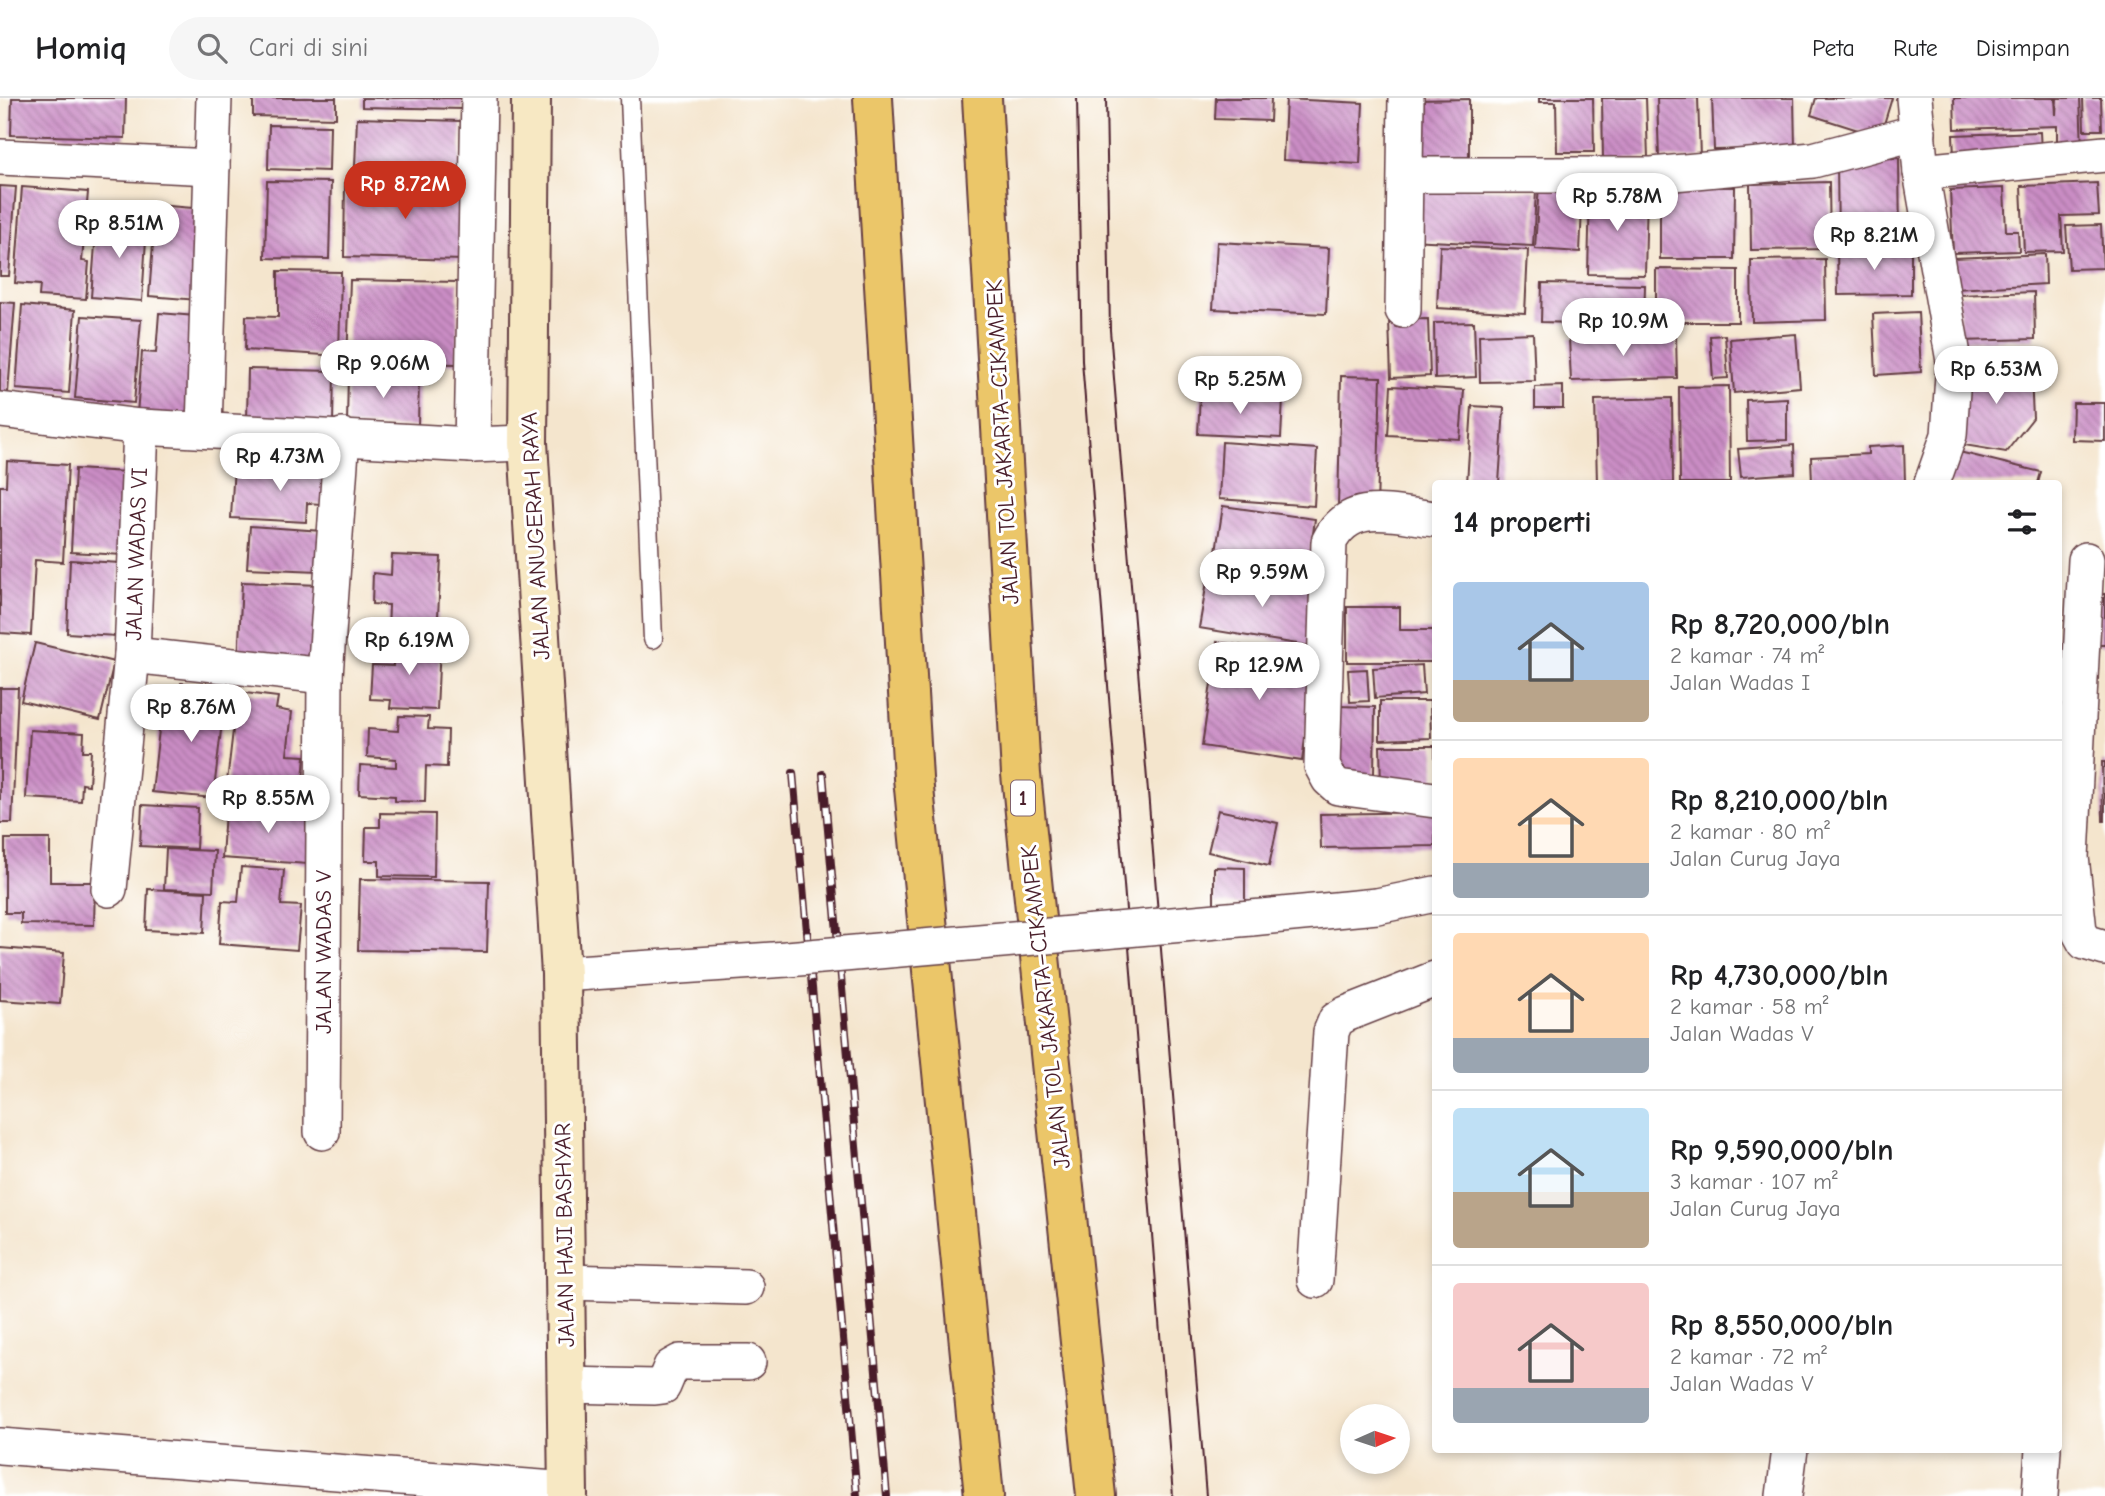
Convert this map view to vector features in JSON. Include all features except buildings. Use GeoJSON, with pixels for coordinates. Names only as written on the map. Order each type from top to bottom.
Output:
{"type":"FeatureCollection","features":[{"type":"Feature","properties":{"kind":"highway"},"geometry":{"type":"LineString","coordinates":[[873,98],[913,778],[984,1496]]}},
{"type":"Feature","properties":{"kind":"highway","name":"JALAN TOL JAKARTA–CIKAMPEK"},"geometry":{"type":"LineString","coordinates":[[982,98],[1021,774],[1096,1496]]}},
{"type":"Feature","properties":{"kind":"street"},"geometry":{"type":"LineString","coordinates":[[204,430],[214,98]]}},
{"type":"Feature","properties":{"kind":"street"},"geometry":{"type":"LineString","coordinates":[[472,445],[478,98]]}},
{"type":"Feature","properties":{"kind":"street","name":"JALAN ANUGERAH RAYA"},"geometry":{"type":"LineString","coordinates":[[531,98],[528,443],[561,974]]}},
{"type":"Feature","properties":{"kind":"street"},"geometry":{"type":"LineString","coordinates":[[1404,310],[1406,98]]}},
{"type":"Feature","properties":{"kind":"street"},"geometry":{"type":"LineString","coordinates":[[1914,98],[1921,172],[1954,361],[1949,435],[1933,480]]}},
{"type":"Feature","properties":{"kind":"street"},"geometry":{"type":"LineString","coordinates":[[1406,175],[1652,175],[1813,159],[1918,132]]}},
{"type":"Feature","properties":{"kind":"street"},"geometry":{"type":"LineString","coordinates":[[1921,172],[2105,155]]}},
{"type":"Feature","properties":{"kind":"street"},"geometry":{"type":"LineString","coordinates":[[0,157],[212,167]]}},
{"type":"Feature","properties":{"kind":"street"},"geometry":{"type":"LineString","coordinates":[[0,410],[141,427],[472,445],[528,443]]}},
{"type":"Feature","properties":{"kind":"street","name":"JALAN WADAS VI"},"geometry":{"type":"LineString","coordinates":[[109,890],[132,655],[141,427]]}},
{"type":"Feature","properties":{"kind":"street","name":"JALAN WADAS V"},"geometry":{"type":"LineString","coordinates":[[322,1132],[326,676],[342,436]]}},
{"type":"Feature","properties":{"kind":"street"},"geometry":{"type":"LineString","coordinates":[[1432,519],[1363,512],[1348,518],[1336,528],[1329,542],[1322,766],[1338,788],[1432,800]]}},
{"type":"Feature","properties":{"kind":"street"},"geometry":{"type":"LineString","coordinates":[[2086,559],[2064,857],[2079,931],[2085,942],[2105,948]]}},
{"type":"Feature","properties":{"kind":"street"},"geometry":{"type":"LineString","coordinates":[[132,655],[326,676]]}},
{"type":"Feature","properties":{"kind":"street"},"geometry":{"type":"LineString","coordinates":[[561,974],[787,960],[1251,918],[1377,905],[1432,895]]}},
{"type":"Feature","properties":{"kind":"street","name":"JALAN HAJI BASHYAR"},"geometry":{"type":"LineString","coordinates":[[561,974],[568,1493]]}},
{"type":"Feature","properties":{"kind":"street"},"geometry":{"type":"LineString","coordinates":[[1315,1280],[1331,1032],[1336,1020],[1346,1014],[1432,980]]}},
{"type":"Feature","properties":{"kind":"street"},"geometry":{"type":"LineString","coordinates":[[566,1282],[747,1287]]}},
{"type":"Feature","properties":{"kind":"street"},"geometry":{"type":"LineString","coordinates":[[566,1385],[663,1386],[671,1367],[680,1362],[748,1362]]}},
{"type":"Feature","properties":{"kind":"street"},"geometry":{"type":"LineString","coordinates":[[0,1446],[568,1493]]}},
{"type":"Feature","properties":{"kind":"street"},"geometry":{"type":"LineString","coordinates":[[1783,1496],[1789,1453]]}},
{"type":"Feature","properties":{"kind":"street"},"geometry":{"type":"LineString","coordinates":[[2040,1496],[2043,1453]]}},
{"type":"Feature","properties":{"kind":"lane"},"geometry":{"type":"LineString","coordinates":[[630,98],[653,639]]}},
{"type":"Feature","properties":{"kind":"tram line"},"geometry":{"type":"LineString","coordinates":[[1077,98],[1082,361],[1173,1496]]}},
{"type":"Feature","properties":{"kind":"tram line"},"geometry":{"type":"LineString","coordinates":[[1106,98],[1110,330],[1206,1496]]}},
{"type":"Feature","properties":{"kind":"railway"},"geometry":{"type":"LineString","coordinates":[[793,773],[857,1496]]}},
{"type":"Feature","properties":{"kind":"railway"},"geometry":{"type":"LineString","coordinates":[[823,774],[887,1496]]}}]}
